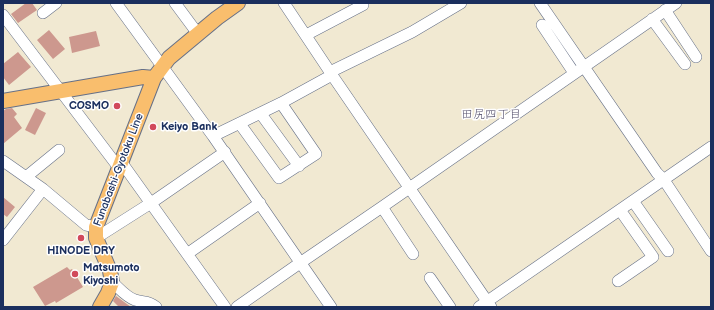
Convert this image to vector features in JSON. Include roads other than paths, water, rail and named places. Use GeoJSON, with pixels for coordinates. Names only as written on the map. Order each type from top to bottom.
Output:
{"type":"FeatureCollection","features":[{"type":"Feature","properties":{"kind":"main road","name":"Funabashi-Gyotoku Line"},"geometry":{"type":"LineString","coordinates":[[112,282],[110,270],[96,232],[154,78],[162,65],[169,58],[238,3]]}},
{"type":"Feature","properties":{"kind":"main road"},"geometry":{"type":"LineString","coordinates":[[3,101],[143,77],[154,78]]}},
{"type":"Feature","properties":{"kind":"main road"},"geometry":{"type":"LineString","coordinates":[[100,307],[112,282]]}},
{"type":"Feature","properties":{"kind":"street"},"geometry":{"type":"LineString","coordinates":[[43,13],[56,3]]}},
{"type":"Feature","properties":{"kind":"street"},"geometry":{"type":"LineString","coordinates":[[116,3],[225,152],[331,307]]}},
{"type":"Feature","properties":{"kind":"street"},"geometry":{"type":"LineString","coordinates":[[175,3],[198,34]]}},
{"type":"Feature","properties":{"kind":"street"},"geometry":{"type":"LineString","coordinates":[[284,3],[486,305],[711,147]]}},
{"type":"Feature","properties":{"kind":"street"},"geometry":{"type":"LineString","coordinates":[[213,136],[282,103],[331,74],[412,32],[461,3]]}},
{"type":"Feature","properties":{"kind":"street"},"geometry":{"type":"LineString","coordinates":[[540,3],[579,70]]}},
{"type":"Feature","properties":{"kind":"street"},"geometry":{"type":"LineString","coordinates":[[306,35],[363,5]]}},
{"type":"Feature","properties":{"kind":"street"},"geometry":{"type":"LineString","coordinates":[[237,307],[671,5],[696,57]]}},
{"type":"Feature","properties":{"kind":"street"},"geometry":{"type":"LineString","coordinates":[[3,14],[60,91],[151,203],[225,307]]}},
{"type":"Feature","properties":{"kind":"street"},"geometry":{"type":"LineString","coordinates":[[652,19],[685,64]]}},
{"type":"Feature","properties":{"kind":"street"},"geometry":{"type":"LineString","coordinates":[[542,25],[579,70],[657,173],[664,180],[711,251]]}},
{"type":"Feature","properties":{"kind":"street"},"geometry":{"type":"LineString","coordinates":[[240,124],[279,178],[316,154],[282,103]]}},
{"type":"Feature","properties":{"kind":"street"},"geometry":{"type":"LineString","coordinates":[[261,114],[299,166]]}},
{"type":"Feature","properties":{"kind":"street"},"geometry":{"type":"LineString","coordinates":[[26,176],[59,150]]}},
{"type":"Feature","properties":{"kind":"street"},"geometry":{"type":"LineString","coordinates":[[3,161],[26,176],[96,232],[151,203],[225,152]]}},
{"type":"Feature","properties":{"kind":"street"},"geometry":{"type":"LineString","coordinates":[[3,240],[43,189]]}},
{"type":"Feature","properties":{"kind":"street"},"geometry":{"type":"LineString","coordinates":[[634,201],[668,251]]}},
{"type":"Feature","properties":{"kind":"street"},"geometry":{"type":"LineString","coordinates":[[187,254],[260,203]]}},
{"type":"Feature","properties":{"kind":"street"},"geometry":{"type":"LineString","coordinates":[[382,207],[413,254]]}},
{"type":"Feature","properties":{"kind":"street"},"geometry":{"type":"LineString","coordinates":[[618,281],[654,257],[620,210]]}},
{"type":"Feature","properties":{"kind":"street"},"geometry":{"type":"LineString","coordinates":[[430,278],[450,307]]}},
{"type":"Feature","properties":{"kind":"street"},"geometry":{"type":"LineString","coordinates":[[112,282],[125,294],[135,300],[151,302],[156,307]]}},
{"type":"Feature","properties":{"kind":"place","name":"COSMO"},"geometry":{"type":"Point","coordinates":[117,106]}},
{"type":"Feature","properties":{"kind":"place","name":"Keiyo Bank"},"geometry":{"type":"Point","coordinates":[153,127]}},
{"type":"Feature","properties":{"kind":"place","name":"HINODE DRY"},"geometry":{"type":"Point","coordinates":[81,238]}},
{"type":"Feature","properties":{"kind":"place","name":"Matsumoto Kiyoshi"},"geometry":{"type":"Point","coordinates":[75,274]}},
{"type":"Feature","properties":{"kind":"district","name":"田尻四丁目"},"geometry":{"type":"Point","coordinates":[491,115]}}]}
